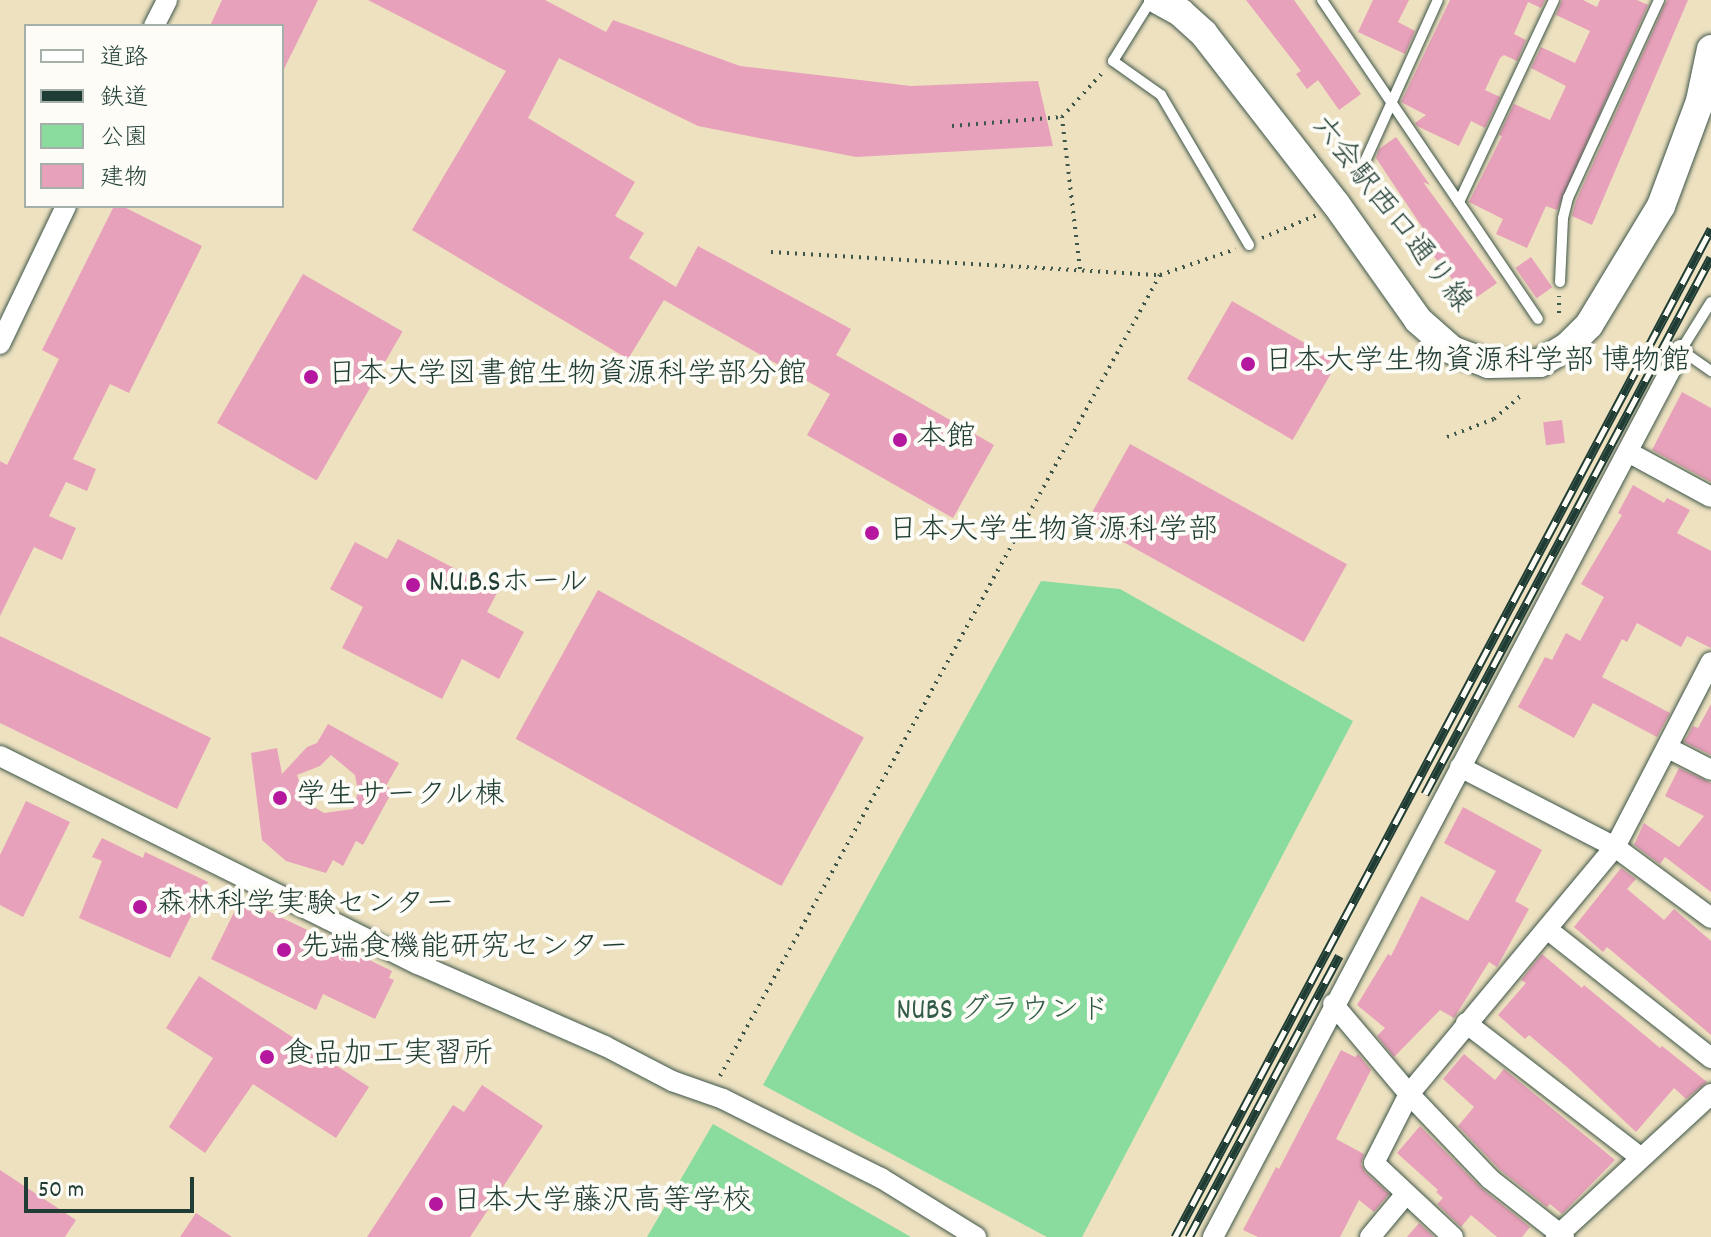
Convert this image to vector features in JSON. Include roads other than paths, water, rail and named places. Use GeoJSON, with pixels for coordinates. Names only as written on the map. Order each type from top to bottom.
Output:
{"type":"FeatureCollection","features":[{"type":"Feature","properties":{"kind":"street"},"geometry":{"type":"LineString","coordinates":[[155,24],[167,0]]}},
{"type":"Feature","properties":{"kind":"street","name":"六会駅西口通り線"},"geometry":{"type":"LineString","coordinates":[[1158,0],[1204,34],[1336,204],[1418,320],[1452,350],[1488,364],[1540,363],[1568,346],[1589,325],[1661,206],[1700,101],[1711,49]]}},
{"type":"Feature","properties":{"kind":"street"},"geometry":{"type":"LineString","coordinates":[[0,344],[65,208]]}},
{"type":"Feature","properties":{"kind":"street"},"geometry":{"type":"LineString","coordinates":[[1213,1237],[1333,1004],[1681,350]]}},
{"type":"Feature","properties":{"kind":"street"},"geometry":{"type":"LineString","coordinates":[[1628,452],[1711,497]]}},
{"type":"Feature","properties":{"kind":"street"},"geometry":{"type":"LineString","coordinates":[[1453,1237],[1374,1163],[1409,1094],[1615,847],[1711,662]]}},
{"type":"Feature","properties":{"kind":"street"},"geometry":{"type":"LineString","coordinates":[[1668,748],[1711,770]]}},
{"type":"Feature","properties":{"kind":"street"},"geometry":{"type":"LineString","coordinates":[[0,756],[418,964],[605,1046],[672,1081],[710,1094],[881,1178],[976,1237]]}},
{"type":"Feature","properties":{"kind":"street"},"geometry":{"type":"LineString","coordinates":[[1460,767],[1615,847],[1711,918]]}},
{"type":"Feature","properties":{"kind":"street"},"geometry":{"type":"LineString","coordinates":[[1547,929],[1711,1058]]}},
{"type":"Feature","properties":{"kind":"street"},"geometry":{"type":"LineString","coordinates":[[1333,1004],[1409,1094],[1490,1179],[1560,1236],[1711,1094]]}},
{"type":"Feature","properties":{"kind":"street"},"geometry":{"type":"LineString","coordinates":[[1466,1023],[1641,1158]]}},
{"type":"Feature","properties":{"kind":"street"},"geometry":{"type":"LineString","coordinates":[[1370,1237],[1406,1194]]}},
{"type":"Feature","properties":{"kind":"lane"},"geometry":{"type":"LineString","coordinates":[[1151,0],[1113,61],[1161,95],[1249,245]]}},
{"type":"Feature","properties":{"kind":"lane"},"geometry":{"type":"LineString","coordinates":[[1322,0],[1538,319]]}},
{"type":"Feature","properties":{"kind":"lane"},"geometry":{"type":"LineString","coordinates":[[1362,168],[1438,0]]}},
{"type":"Feature","properties":{"kind":"lane"},"geometry":{"type":"LineString","coordinates":[[1459,202],[1554,0]]}},
{"type":"Feature","properties":{"kind":"lane"},"geometry":{"type":"LineString","coordinates":[[1560,282],[1563,218],[1568,198],[1659,0]]}},
{"type":"Feature","properties":{"kind":"lane"},"geometry":{"type":"LineString","coordinates":[[1711,302],[1681,350],[1711,371]]}},
{"type":"Feature","properties":{"kind":"railway"},"geometry":{"type":"LineString","coordinates":[[1175,1237],[1711,229]]}},
{"type":"Feature","properties":{"kind":"railway"},"geometry":{"type":"LineString","coordinates":[[1425,794],[1711,257]]}},
{"type":"Feature","properties":{"kind":"railway"},"geometry":{"type":"LineString","coordinates":[[1189,1237],[1339,956]]}},
{"type":"Feature","properties":{"kind":"place","name":"日本大学生物資源科学部 博物館"},"geometry":{"type":"Point","coordinates":[1248,364]}},
{"type":"Feature","properties":{"kind":"place","name":"日本大学図書館生物資源科学部分館"},"geometry":{"type":"Point","coordinates":[311,377]}},
{"type":"Feature","properties":{"kind":"place","name":"本館"},"geometry":{"type":"Point","coordinates":[900,440]}},
{"type":"Feature","properties":{"kind":"place","name":"日本大学生物資源科学部"},"geometry":{"type":"Point","coordinates":[872,533]}},
{"type":"Feature","properties":{"kind":"place","name":"N.U.B.Sホール"},"geometry":{"type":"Point","coordinates":[413,585]}},
{"type":"Feature","properties":{"kind":"place","name":"学生サークル棟"},"geometry":{"type":"Point","coordinates":[280,798]}},
{"type":"Feature","properties":{"kind":"place","name":"森林科学実験センター"},"geometry":{"type":"Point","coordinates":[140,907]}},
{"type":"Feature","properties":{"kind":"place","name":"先端食機能研究センター"},"geometry":{"type":"Point","coordinates":[284,950]}},
{"type":"Feature","properties":{"kind":"place","name":"食品加工実習所"},"geometry":{"type":"Point","coordinates":[267,1057]}},
{"type":"Feature","properties":{"kind":"place","name":"日本大学藤沢高等学校"},"geometry":{"type":"Point","coordinates":[436,1204]}},
{"type":"Feature","properties":{"kind":"park label","name":"NUBS グラウンド"},"geometry":{"type":"Point","coordinates":[1003,1013]}}]}
